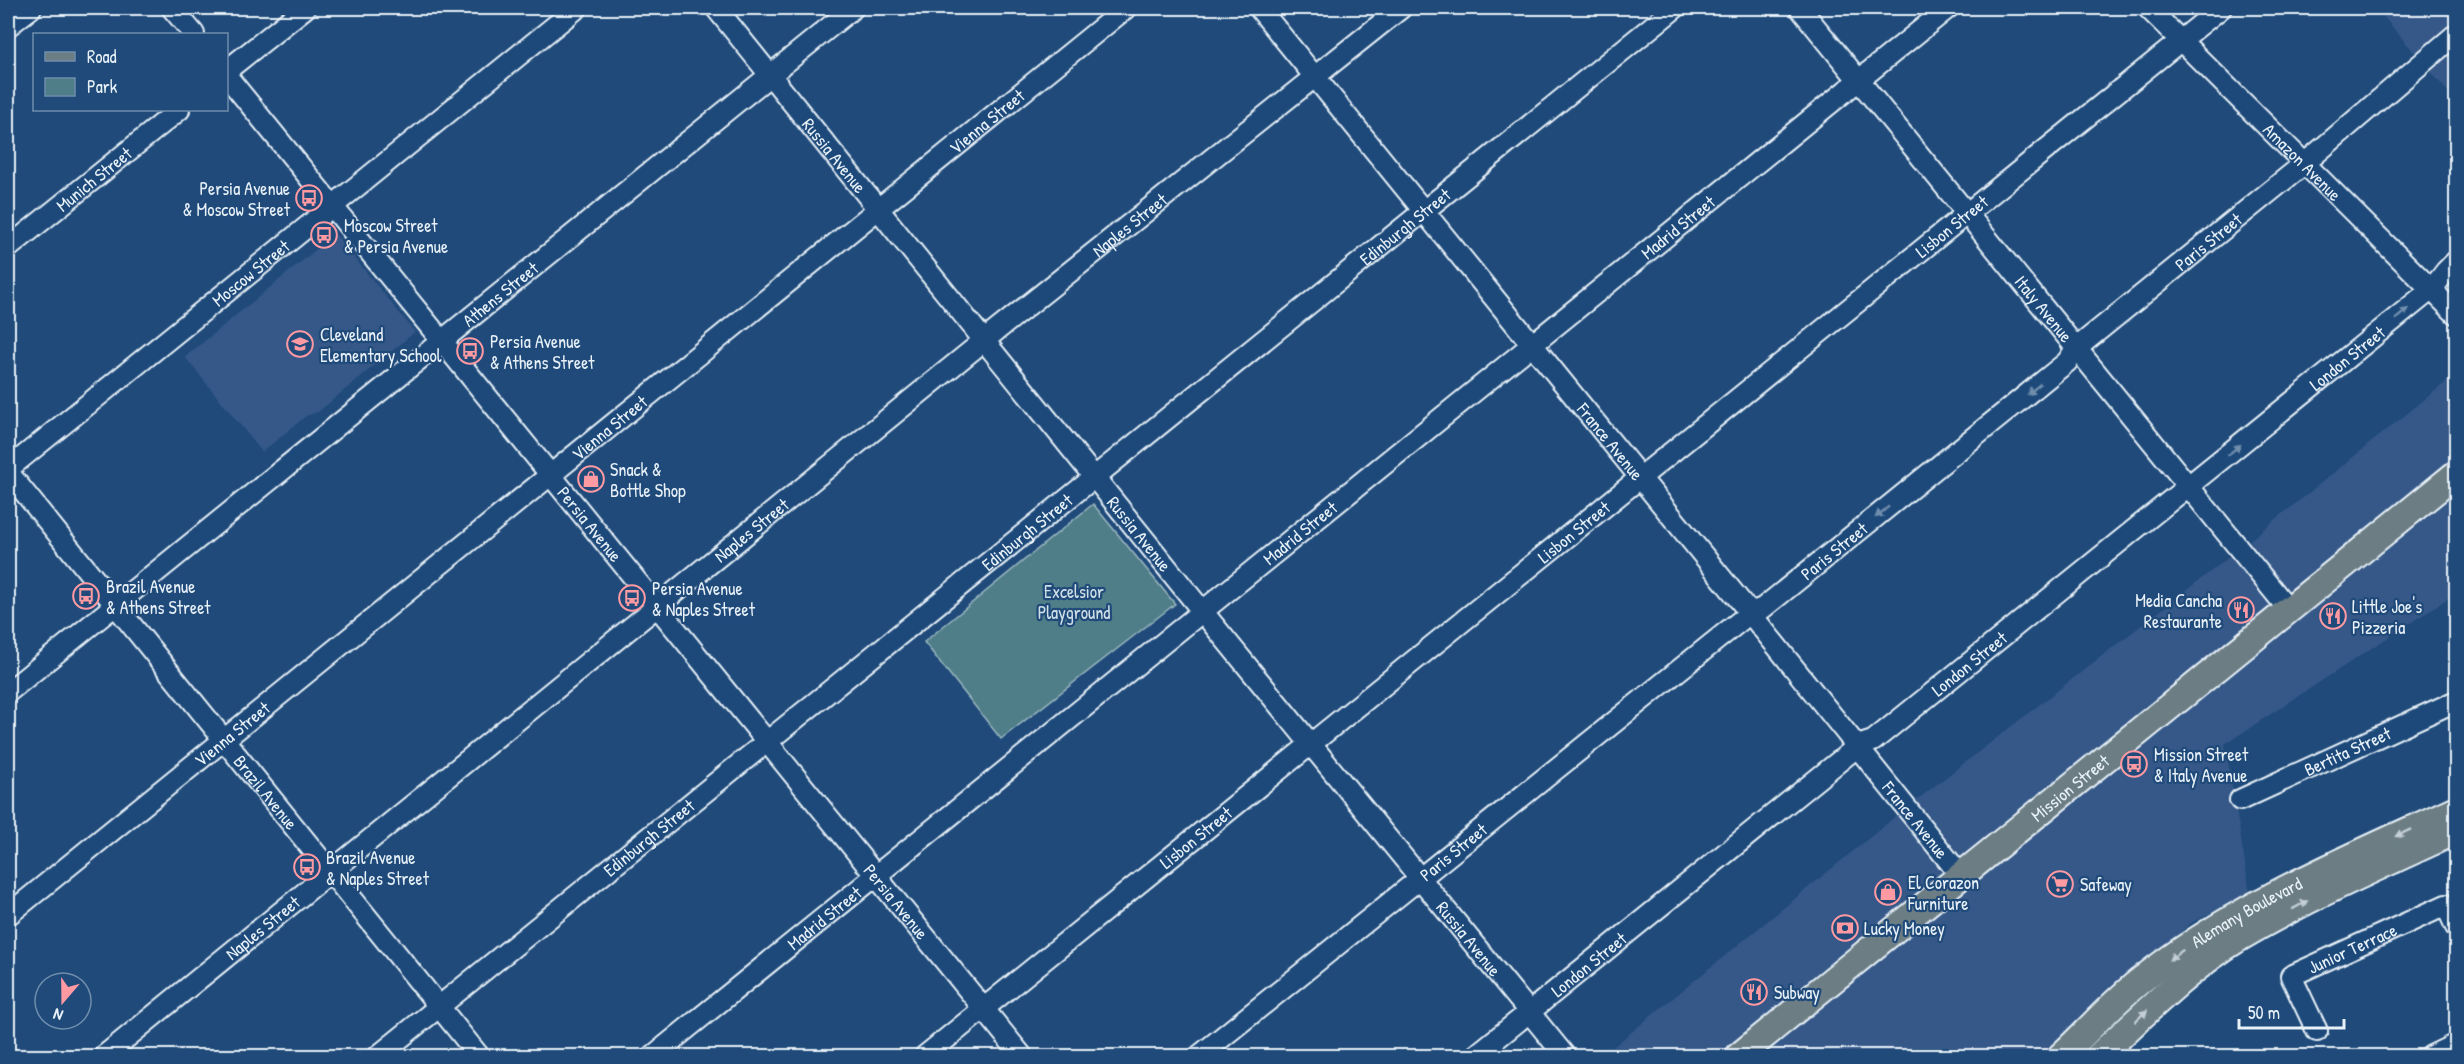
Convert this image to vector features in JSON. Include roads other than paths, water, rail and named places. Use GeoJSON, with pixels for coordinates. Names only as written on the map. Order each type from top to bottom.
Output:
{"type":"FeatureCollection","features":[{"type":"Feature","properties":{"kind":"main road","name":"Mission Street"},"geometry":{"type":"LineString","coordinates":[[1739,1056],[2456,476]]}},
{"type":"Feature","properties":{"kind":"main road","name":"Alemany Boulevard"},"geometry":{"type":"LineString","coordinates":[[2061,1056],[2139,982],[2199,938],[2314,874],[2457,809]]}},
{"type":"Feature","properties":{"kind":"main road","name":"Alemany Boulevard"},"geometry":{"type":"LineString","coordinates":[[2099,1056],[2158,1000],[2238,939],[2324,892],[2457,831]]}},
{"type":"Feature","properties":{"kind":"street"},"geometry":{"type":"LineString","coordinates":[[8,27],[31,8]]}},
{"type":"Feature","properties":{"kind":"street"},"geometry":{"type":"LineString","coordinates":[[172,8],[193,33]]}},
{"type":"Feature","properties":{"kind":"street"},"geometry":{"type":"LineString","coordinates":[[228,71],[305,8]]}},
{"type":"Feature","properties":{"kind":"street","name":"Moscow Street"},"geometry":{"type":"LineString","coordinates":[[8,470],[577,8]]}},
{"type":"Feature","properties":{"kind":"street","name":"Russia Avenue"},"geometry":{"type":"LineString","coordinates":[[716,8],[1565,1056]]}},
{"type":"Feature","properties":{"kind":"street","name":"Athens Street"},"geometry":{"type":"LineString","coordinates":[[8,692],[853,8]]}},
{"type":"Feature","properties":{"kind":"street","name":"Vienna Street"},"geometry":{"type":"LineString","coordinates":[[8,915],[1126,8]]}},
{"type":"Feature","properties":{"kind":"street","name":"France Avenue"},"geometry":{"type":"LineString","coordinates":[[1259,8],[1750,612],[1961,876]]}},
{"type":"Feature","properties":{"kind":"street","name":"Naples Street"},"geometry":{"type":"LineString","coordinates":[[104,1056],[985,340],[1401,8]]}},
{"type":"Feature","properties":{"kind":"street","name":"Edinburgh Street"},"geometry":{"type":"LineString","coordinates":[[378,1056],[1674,8]]}},
{"type":"Feature","properties":{"kind":"street","name":"Italy Avenue"},"geometry":{"type":"LineString","coordinates":[[1800,8],[2289,610]]}},
{"type":"Feature","properties":{"kind":"street","name":"Madrid Street"},"geometry":{"type":"LineString","coordinates":[[653,1056],[1948,8]]}},
{"type":"Feature","properties":{"kind":"street","name":"Amazon Avenue"},"geometry":{"type":"LineString","coordinates":[[2148,8],[2457,314]]}},
{"type":"Feature","properties":{"kind":"street","name":"Lisbon Street"},"geometry":{"type":"LineString","coordinates":[[925,1056],[2222,8]]}},
{"type":"Feature","properties":{"kind":"street","name":"Paris Street"},"geometry":{"type":"LineString","coordinates":[[1199,1056],[1750,612],[1763,608],[2067,362],[2076,349],[2305,163],[2457,34]]}},
{"type":"Feature","properties":{"kind":"street","name":"Persia Avenue"},"geometry":{"type":"LineString","coordinates":[[228,75],[1022,1056]]}},
{"type":"Feature","properties":{"kind":"street","name":"Munich Street"},"geometry":{"type":"LineString","coordinates":[[8,248],[178,111]]}},
{"type":"Feature","properties":{"kind":"street","name":"London Street"},"geometry":{"type":"LineString","coordinates":[[1475,1056],[1858,746],[1873,741],[2189,486],[2432,289],[2457,261]]}},
{"type":"Feature","properties":{"kind":"street","name":"Brazil Avenue"},"geometry":{"type":"LineString","coordinates":[[8,470],[114,605],[224,738],[479,1056]]}},
{"type":"Feature","properties":{"kind":"street","name":"Bertita Street"},"geometry":{"type":"LineString","coordinates":[[2240,800],[2457,701]]}},
{"type":"Feature","properties":{"kind":"street","name":"Junior Terrace"},"geometry":{"type":"LineString","coordinates":[[2318,1031],[2291,976],[2446,905],[2457,927]]}},
{"type":"Feature","properties":{"kind":"street"},"geometry":{"type":"LineString","coordinates":[[2431,1056],[2457,1044]]}},
{"type":"Feature","properties":{"kind":"place","name":"Persia Avenue & Moscow Street"},"geometry":{"type":"Point","coordinates":[309,198]}},
{"type":"Feature","properties":{"kind":"place","name":"Moscow Street & Persia Avenue"},"geometry":{"type":"Point","coordinates":[324,235]}},
{"type":"Feature","properties":{"kind":"place","name":"Cleveland Elementary School"},"geometry":{"type":"Point","coordinates":[300,344]}},
{"type":"Feature","properties":{"kind":"place","name":"Persia Avenue & Athens Street"},"geometry":{"type":"Point","coordinates":[470,351]}},
{"type":"Feature","properties":{"kind":"place","name":"Snack & Bottle Shop"},"geometry":{"type":"Point","coordinates":[591,479]}},
{"type":"Feature","properties":{"kind":"place","name":"Brazil Avenue & Athens Street"},"geometry":{"type":"Point","coordinates":[86,596]}},
{"type":"Feature","properties":{"kind":"place","name":"Persia Avenue & Naples Street"},"geometry":{"type":"Point","coordinates":[632,598]}},
{"type":"Feature","properties":{"kind":"place","name":"Media Cancha Restaurante"},"geometry":{"type":"Point","coordinates":[2241,610]}},
{"type":"Feature","properties":{"kind":"place","name":"Little Joe's Pizzeria"},"geometry":{"type":"Point","coordinates":[2333,616]}},
{"type":"Feature","properties":{"kind":"place","name":"Mission Street & Italy Avenue"},"geometry":{"type":"Point","coordinates":[2134,764]}},
{"type":"Feature","properties":{"kind":"place","name":"Brazil Avenue & Naples Street"},"geometry":{"type":"Point","coordinates":[307,867]}},
{"type":"Feature","properties":{"kind":"place","name":"Safeway"},"geometry":{"type":"Point","coordinates":[2060,884]}},
{"type":"Feature","properties":{"kind":"place","name":"El Corazon Furniture"},"geometry":{"type":"Point","coordinates":[1888,892]}},
{"type":"Feature","properties":{"kind":"place","name":"Lucky Money"},"geometry":{"type":"Point","coordinates":[1845,928]}},
{"type":"Feature","properties":{"kind":"place","name":"Subway"},"geometry":{"type":"Point","coordinates":[1754,992]}},
{"type":"Feature","properties":{"kind":"park label","name":"Excelsior Playground"},"geometry":{"type":"Point","coordinates":[1074,601]}}]}
